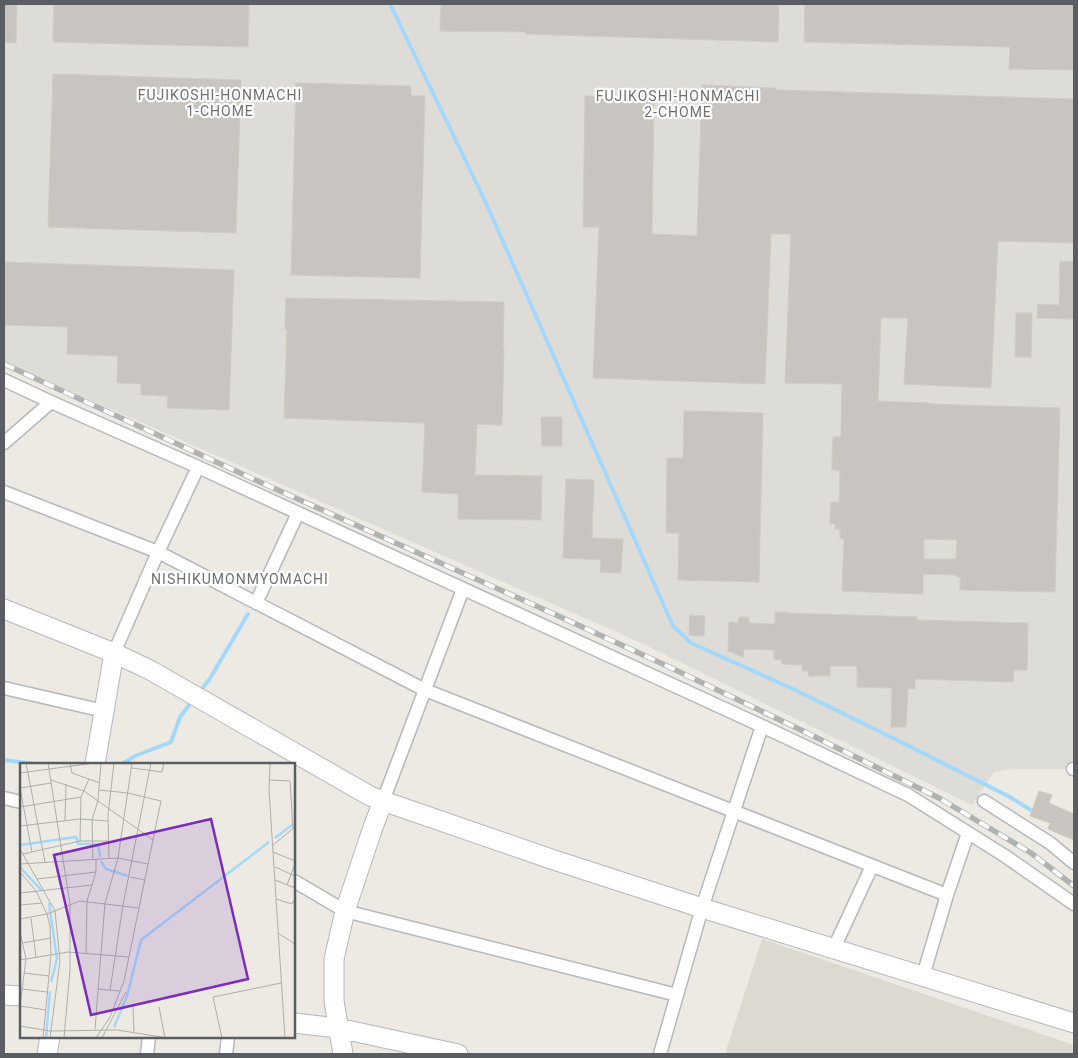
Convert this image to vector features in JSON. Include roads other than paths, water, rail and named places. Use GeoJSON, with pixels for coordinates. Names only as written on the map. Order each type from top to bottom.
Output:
{"type":"FeatureCollection","features":[{"type":"Feature","properties":{"kind":"street"},"geometry":{"type":"LineString","coordinates":[[4,380],[762,726],[908,796],[1005,856],[1074,904]]}},
{"type":"Feature","properties":{"kind":"street"},"geometry":{"type":"LineString","coordinates":[[4,442],[52,402]]}},
{"type":"Feature","properties":{"kind":"street"},"geometry":{"type":"LineString","coordinates":[[95,763],[114,653],[198,467]]}},
{"type":"Feature","properties":{"kind":"street"},"geometry":{"type":"LineString","coordinates":[[4,492],[158,552],[425,690],[947,895]]}},
{"type":"Feature","properties":{"kind":"street"},"geometry":{"type":"LineString","coordinates":[[256,603],[298,513]]}},
{"type":"Feature","properties":{"kind":"street"},"geometry":{"type":"LineString","coordinates":[[344,1054],[334,1001],[334,960],[345,912],[382,801],[464,589]]}},
{"type":"Feature","properties":{"kind":"street"},"geometry":{"type":"LineString","coordinates":[[4,609],[114,653],[150,670],[370,796],[382,801],[702,908],[1074,1023]]}},
{"type":"Feature","properties":{"kind":"street"},"geometry":{"type":"LineString","coordinates":[[4,688],[104,711]]}},
{"type":"Feature","properties":{"kind":"street"},"geometry":{"type":"LineString","coordinates":[[660,1054],[702,908],[762,726]]}},
{"type":"Feature","properties":{"kind":"street"},"geometry":{"type":"LineString","coordinates":[[4,798],[20,802]]}},
{"type":"Feature","properties":{"kind":"street"},"geometry":{"type":"LineString","coordinates":[[984,801],[1050,843],[1074,863]]}},
{"type":"Feature","properties":{"kind":"street"},"geometry":{"type":"LineString","coordinates":[[923,976],[947,895],[968,834]]}},
{"type":"Feature","properties":{"kind":"street"},"geometry":{"type":"LineString","coordinates":[[834,948],[872,866]]}},
{"type":"Feature","properties":{"kind":"street"},"geometry":{"type":"LineString","coordinates":[[295,883],[345,912],[677,996]]}},
{"type":"Feature","properties":{"kind":"street"},"geometry":{"type":"LineString","coordinates":[[4,995],[20,996]]}},
{"type":"Feature","properties":{"kind":"street"},"geometry":{"type":"LineString","coordinates":[[295,1023],[338,1028],[458,1054]]}},
{"type":"Feature","properties":{"kind":"street"},"geometry":{"type":"LineString","coordinates":[[47,1054],[50,1038]]}},
{"type":"Feature","properties":{"kind":"street"},"geometry":{"type":"LineString","coordinates":[[147,1054],[149,1038]]}},
{"type":"Feature","properties":{"kind":"street"},"geometry":{"type":"LineString","coordinates":[[226,1054],[228,1038]]}},
{"type":"Feature","properties":{"kind":"waterway"},"geometry":{"type":"LineString","coordinates":[[390,4],[486,203],[673,626],[691,643],[793,689],[897,740],[1010,797],[1034,812]]}},
{"type":"Feature","properties":{"kind":"waterway"},"geometry":{"type":"LineString","coordinates":[[199,692],[209,680],[248,614]]}},
{"type":"Feature","properties":{"kind":"waterway"},"geometry":{"type":"LineString","coordinates":[[124,763],[135,756],[171,742],[180,717],[193,700]]}},
{"type":"Feature","properties":{"kind":"waterway"},"geometry":{"type":"LineString","coordinates":[[4,760],[28,763]]}},
{"type":"Feature","properties":{"kind":"railway"},"geometry":{"type":"LineString","coordinates":[[4,364],[554,614],[801,730],[939,798],[1031,853],[1074,886]]}},
{"type":"Feature","properties":{"kind":"district","name":"FUJIKOSHI-HONMACHI 1-CHOME"},"geometry":{"type":"Point","coordinates":[220,104]}},
{"type":"Feature","properties":{"kind":"district","name":"FUJIKOSHI-HONMACHI 2-CHOME"},"geometry":{"type":"Point","coordinates":[678,104]}},
{"type":"Feature","properties":{"kind":"district","name":"NISHIKUMONMYOMACHI"},"geometry":{"type":"Point","coordinates":[240,579]}}]}
